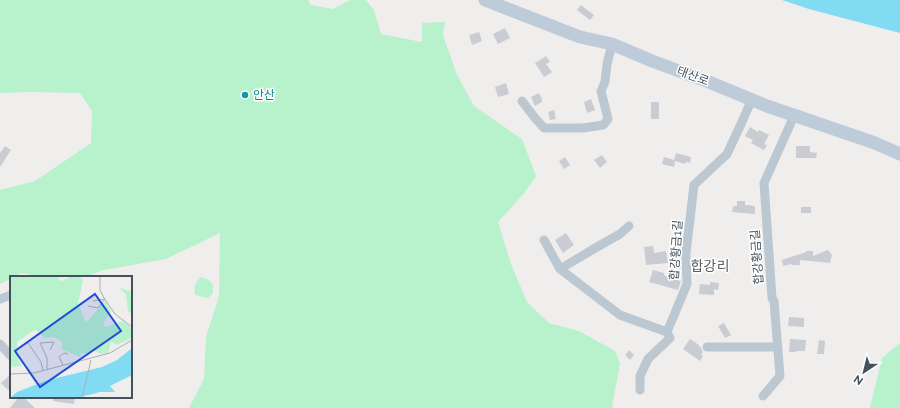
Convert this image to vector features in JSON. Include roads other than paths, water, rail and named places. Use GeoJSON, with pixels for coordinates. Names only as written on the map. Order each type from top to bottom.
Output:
{"type":"FeatureCollection","features":[{"type":"Feature","properties":{"kind":"street","name":"태산로"},"geometry":{"type":"LineString","coordinates":[[486,0],[580,38],[612,44],[767,106],[875,143],[900,154]]}},
{"type":"Feature","properties":{"kind":"street"},"geometry":{"type":"LineString","coordinates":[[522,101],[544,128],[583,128],[603,125],[608,118],[602,91],[612,44]]}},
{"type":"Feature","properties":{"kind":"street","name":"합강황금1길"},"geometry":{"type":"LineString","coordinates":[[640,390],[640,376],[648,359],[670,338],[667,332],[687,284],[686,253],[694,186],[727,154],[752,99]]}},
{"type":"Feature","properties":{"kind":"street","name":"합강황금길"},"geometry":{"type":"LineString","coordinates":[[763,396],[780,376],[774,302],[772,298],[764,183],[794,116]]}},
{"type":"Feature","properties":{"kind":"street"},"geometry":{"type":"LineString","coordinates":[[560,269],[620,234],[630,226]]}},
{"type":"Feature","properties":{"kind":"street"},"geometry":{"type":"LineString","coordinates":[[544,240],[560,269],[620,315],[667,332]]}},
{"type":"Feature","properties":{"kind":"street"},"geometry":{"type":"LineString","coordinates":[[0,299],[10,295]]}},
{"type":"Feature","properties":{"kind":"street"},"geometry":{"type":"LineString","coordinates":[[0,344],[10,355]]}},
{"type":"Feature","properties":{"kind":"street"},"geometry":{"type":"LineString","coordinates":[[707,346],[778,347]]}},
{"type":"Feature","properties":{"kind":"water"},"geometry":{"type":"Polygon","coordinates":[[[782,0],[900,0],[900,33],[809,9],[782,0]]]}},
{"type":"Feature","properties":{"kind":"place","name":"안산"},"geometry":{"type":"Point","coordinates":[245,95]}},
{"type":"Feature","properties":{"kind":"district","name":"합강리"},"geometry":{"type":"Point","coordinates":[710,266]}}]}
